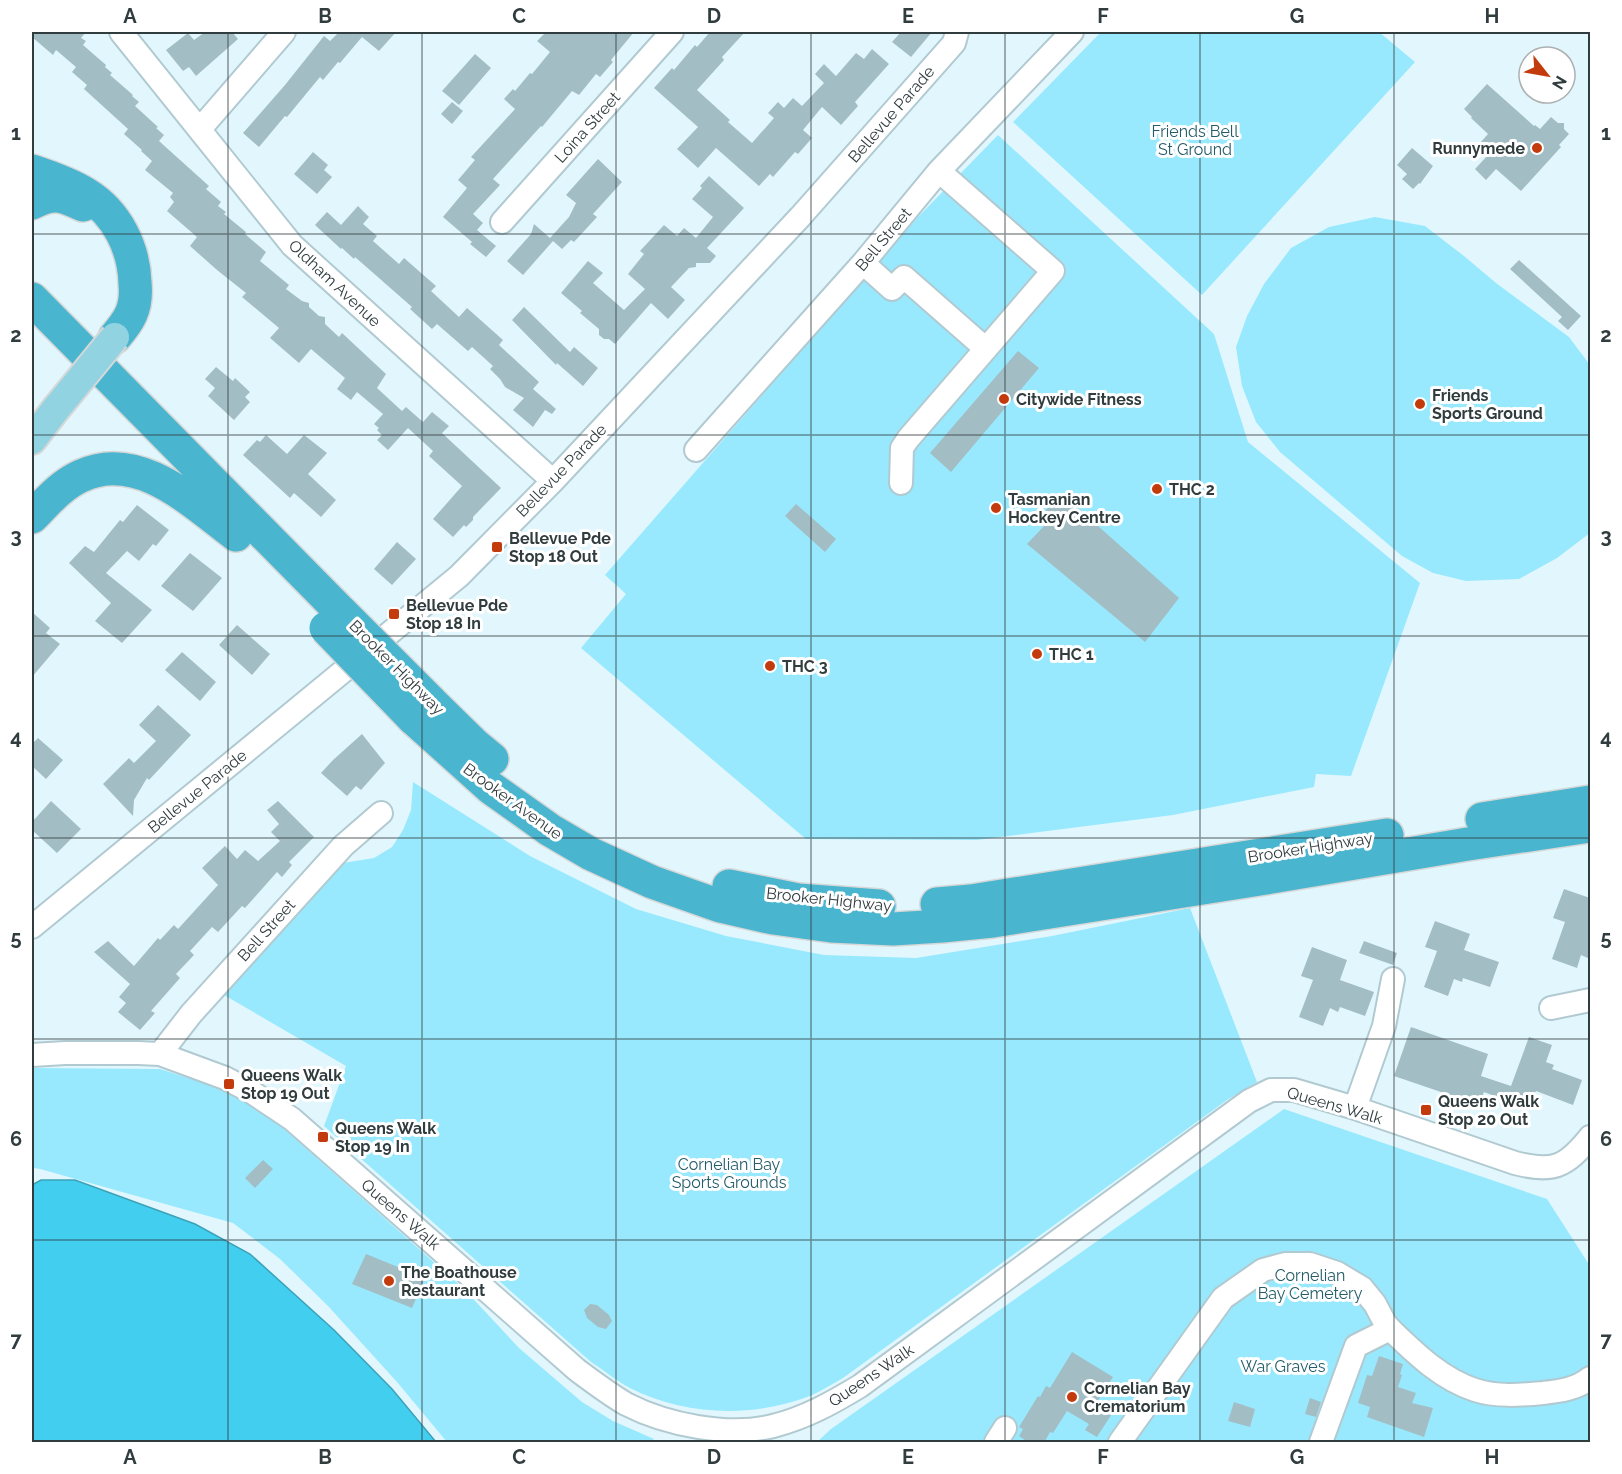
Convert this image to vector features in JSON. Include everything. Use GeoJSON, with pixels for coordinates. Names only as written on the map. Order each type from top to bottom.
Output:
{"type":"FeatureCollection","features":[{"type":"Feature","properties":{"kind":"highway"},"geometry":{"type":"LineString","coordinates":[[32,171],[87,194],[105,209],[122,232],[133,260],[134,306],[126,324],[115,337]]}},
{"type":"Feature","properties":{"kind":"highway"},"geometry":{"type":"LineString","coordinates":[[32,203],[50,195],[66,197],[87,208],[110,235],[120,260],[124,281],[122,310],[115,337]]}},
{"type":"Feature","properties":{"kind":"highway","name":"Brooker Highway"},"geometry":{"type":"LineString","coordinates":[[32,299],[334,620],[421,709],[475,745],[563,813],[613,842],[671,868],[731,887],[798,900],[894,907],[971,901],[1590,802]]}},
{"type":"Feature","properties":{"kind":"highway","name":"Brooker Highway"},"geometry":{"type":"LineString","coordinates":[[32,329],[236,535],[334,620]]}},
{"type":"Feature","properties":{"kind":"highway"},"geometry":{"type":"LineString","coordinates":[[32,517],[61,488],[81,476],[106,468],[128,470],[152,477],[175,489],[236,535]]}},
{"type":"Feature","properties":{"kind":"highway","name":"Brooker Avenue"},"geometry":{"type":"LineString","coordinates":[[421,709],[490,788],[550,830],[591,854]]}},
{"type":"Feature","properties":{"kind":"highway","name":"Brooker Highway"},"geometry":{"type":"LineString","coordinates":[[591,854],[651,882],[731,908],[772,918],[831,926],[893,929],[993,921],[1590,826]]}},
{"type":"Feature","properties":{"kind":"main road"},"geometry":{"type":"LineString","coordinates":[[32,440],[115,337]]}},
{"type":"Feature","properties":{"kind":"street","name":"Oldham Avenue"},"geometry":{"type":"LineString","coordinates":[[122,32],[292,245],[553,481]]}},
{"type":"Feature","properties":{"kind":"street"},"geometry":{"type":"LineString","coordinates":[[200,129],[284,32]]}},
{"type":"Feature","properties":{"kind":"street","name":"Loina Street"},"geometry":{"type":"LineString","coordinates":[[502,222],[672,32]]}},
{"type":"Feature","properties":{"kind":"street","name":"Bellevue Parade"},"geometry":{"type":"LineString","coordinates":[[32,927],[459,576],[553,481],[800,217],[954,43],[957,32]]}},
{"type":"Feature","properties":{"kind":"street","name":"Bell Street"},"geometry":{"type":"LineString","coordinates":[[696,450],[863,263],[939,171],[1072,32]]}},
{"type":"Feature","properties":{"kind":"street"},"geometry":{"type":"LineString","coordinates":[[901,483],[902,448],[908,439],[1053,271],[939,171]]}},
{"type":"Feature","properties":{"kind":"street"},"geometry":{"type":"LineString","coordinates":[[863,263],[892,289],[904,277],[986,349]]}},
{"type":"Feature","properties":{"kind":"street","name":"Bell Street"},"geometry":{"type":"LineString","coordinates":[[159,1054],[191,1014],[334,855],[381,813]]}},
{"type":"Feature","properties":{"kind":"street"},"geometry":{"type":"LineString","coordinates":[[1355,1108],[1384,1026],[1393,979]]}},
{"type":"Feature","properties":{"kind":"street"},"geometry":{"type":"LineString","coordinates":[[1551,1008],[1590,1000]]}},
{"type":"Feature","properties":{"kind":"street","name":"Queens Walk"},"geometry":{"type":"LineString","coordinates":[[32,1055],[159,1054],[225,1078],[250,1091],[292,1119],[577,1370],[606,1391],[628,1405],[671,1421],[761,1435],[819,1410],[860,1386],[1249,1101],[1271,1090],[1294,1090],[1355,1108],[1535,1168],[1557,1166],[1587,1151]]}},
{"type":"Feature","properties":{"kind":"street"},"geometry":{"type":"LineString","coordinates":[[1120,1443],[1222,1298],[1263,1270],[1285,1264],[1310,1263],[1337,1273],[1362,1288],[1375,1304],[1389,1329],[1421,1359],[1448,1378],[1475,1390],[1504,1395],[1526,1395],[1561,1390],[1583,1384],[1590,1378]]}},
{"type":"Feature","properties":{"kind":"street"},"geometry":{"type":"LineString","coordinates":[[1321,1443],[1356,1346],[1389,1329]]}},
{"type":"Feature","properties":{"kind":"green space","name":"Friends Bell St Ground"},"geometry":{"type":"Polygon","coordinates":[[[1101,32],[1379,32],[1415,62],[1202,295],[1013,122],[1101,32]]]}},
{"type":"Feature","properties":{"kind":"green space","name":"Tasmanian Hockey Centre"},"geometry":{"type":"Polygon","coordinates":[[[998,135],[1214,334],[1248,442],[1420,583],[1351,776],[1316,774],[1314,787],[1173,815],[977,840],[806,839],[581,648],[626,594],[605,575],[917,218],[998,135]]]}},
{"type":"Feature","properties":{"kind":"green space","name":"Friends Sports Ground"},"geometry":{"type":"Polygon","coordinates":[[[1375,217],[1425,226],[1569,337],[1590,365],[1590,533],[1557,558],[1519,579],[1466,581],[1433,573],[1402,556],[1280,452],[1256,422],[1242,386],[1236,347],[1247,316],[1264,284],[1291,248],[1329,227],[1375,217]]]}},
{"type":"Feature","properties":{"kind":"green space","name":"Cornelian Bay Sports Grounds"},"geometry":{"type":"Polygon","coordinates":[[[413,782],[530,856],[636,909],[726,936],[824,955],[916,958],[1052,936],[1190,908],[1257,1082],[1227,1100],[843,1378],[818,1392],[788,1403],[742,1411],[696,1409],[651,1397],[625,1385],[591,1362],[324,1126],[346,1066],[224,995],[343,863],[374,858],[392,847],[403,830],[411,810],[413,782]]]}},
{"type":"Feature","properties":{"kind":"green space"},"geometry":{"type":"Polygon","coordinates":[[[32,1068],[160,1069],[248,1097],[464,1289],[519,1348],[582,1402],[613,1421],[654,1439],[651,1442],[447,1442],[397,1382],[328,1306],[280,1259],[233,1223],[40,1169],[32,1169],[32,1068]]]}},
{"type":"Feature","properties":{"kind":"green space","name":"Cornelian Bay Cemetery"},"geometry":{"type":"Polygon","coordinates":[[[1284,1109],[1547,1199],[1590,1266],[1590,1442],[817,1442],[831,1429],[1284,1109]]]}},
{"type":"Feature","properties":{"kind":"shaded area"},"geometry":{"type":"Polygon","coordinates":[[[41,1180],[75,1180],[195,1224],[250,1254],[334,1330],[392,1389],[436,1442],[32,1442],[32,1185],[41,1180]]]}},
{"type":"Feature","properties":{"kind":"building"},"geometry":{"type":"Polygon","coordinates":[[[32,32],[86,32],[81,38],[86,41],[83,45],[106,65],[105,67],[112,73],[110,75],[139,102],[135,106],[164,135],[159,141],[209,186],[206,189],[221,202],[218,206],[226,212],[224,214],[266,252],[260,261],[289,285],[286,289],[302,301],[309,303],[309,307],[319,316],[325,317],[325,324],[339,337],[342,333],[386,374],[377,388],[402,411],[406,407],[423,422],[432,412],[449,426],[442,433],[501,488],[466,527],[464,525],[453,537],[433,519],[462,486],[429,456],[433,451],[408,428],[388,450],[377,440],[382,435],[374,424],[383,414],[357,392],[351,400],[337,389],[345,378],[311,349],[299,363],[270,338],[279,328],[242,297],[246,293],[190,246],[197,237],[167,211],[174,202],[170,197],[173,193],[145,170],[152,161],[124,134],[128,129],[84,89],[87,85],[72,72],[76,67],[56,50],[53,55],[32,37],[32,32]]]}},
{"type":"Feature","properties":{"kind":"building"},"geometry":{"type":"Polygon","coordinates":[[[205,32],[232,32],[238,39],[196,76],[189,67],[183,71],[166,50],[188,33],[194,40],[205,32]]]}},
{"type":"Feature","properties":{"kind":"building"},"geometry":{"type":"Polygon","coordinates":[[[339,32],[396,32],[379,51],[362,37],[323,80],[320,77],[259,147],[243,133],[324,36],[330,41],[339,32]]]}},
{"type":"Feature","properties":{"kind":"building"},"geometry":{"type":"Polygon","coordinates":[[[546,32],[634,32],[600,77],[596,74],[579,95],[572,91],[493,179],[500,185],[473,214],[483,223],[477,230],[496,246],[486,257],[443,217],[467,188],[458,180],[475,160],[471,157],[515,109],[504,99],[513,89],[515,91],[530,73],[532,74],[550,52],[537,41],[546,32]]]}},
{"type":"Feature","properties":{"kind":"building"},"geometry":{"type":"Polygon","coordinates":[[[710,32],[745,32],[697,90],[752,143],[774,118],[768,113],[778,102],[784,108],[793,98],[802,106],[824,83],[815,74],[824,64],[836,76],[856,53],[864,59],[872,49],[889,64],[855,102],[858,106],[841,125],[822,107],[803,130],[812,138],[798,154],[795,152],[773,177],[770,174],[759,186],[716,148],[698,168],[677,149],[698,127],[654,88],[710,32]]]}},
{"type":"Feature","properties":{"kind":"building"},"geometry":{"type":"Polygon","coordinates":[[[901,32],[932,32],[911,57],[892,42],[901,32]]]}},
{"type":"Feature","properties":{"kind":"building"},"geometry":{"type":"Polygon","coordinates":[[[475,54],[491,68],[459,105],[442,91],[475,54]]]}},
{"type":"Feature","properties":{"kind":"building","name":"Runnymede"},"geometry":{"type":"Polygon","coordinates":[[[1487,84],[1534,126],[1540,129],[1551,117],[1558,123],[1564,123],[1564,129],[1569,134],[1559,145],[1561,147],[1521,191],[1496,169],[1486,180],[1475,169],[1488,155],[1480,143],[1488,134],[1464,109],[1487,84]]]}},
{"type":"Feature","properties":{"kind":"building"},"geometry":{"type":"Polygon","coordinates":[[[452,102],[463,111],[452,124],[441,114],[452,102]]]}},
{"type":"Feature","properties":{"kind":"building"},"geometry":{"type":"Polygon","coordinates":[[[1412,148],[1433,166],[1420,184],[1413,189],[1402,179],[1407,174],[1397,165],[1412,148]]]}},
{"type":"Feature","properties":{"kind":"building"},"geometry":{"type":"Polygon","coordinates":[[[313,152],[328,165],[324,170],[332,177],[317,194],[294,174],[313,152]]]}},
{"type":"Feature","properties":{"kind":"building"},"geometry":{"type":"Polygon","coordinates":[[[598,159],[622,182],[593,214],[597,217],[574,242],[571,240],[562,249],[553,241],[523,275],[507,261],[531,234],[534,224],[550,238],[569,217],[576,203],[566,195],[598,159]]]}},
{"type":"Feature","properties":{"kind":"building"},"geometry":{"type":"Polygon","coordinates":[[[709,176],[744,208],[707,248],[716,256],[710,263],[696,263],[696,267],[689,268],[671,287],[685,300],[668,319],[651,303],[615,344],[609,339],[604,339],[599,335],[599,329],[561,293],[588,261],[603,273],[593,283],[624,310],[645,289],[628,274],[644,254],[640,251],[664,225],[677,236],[684,228],[696,238],[713,217],[692,199],[709,176]]]}},
{"type":"Feature","properties":{"kind":"building"},"geometry":{"type":"Polygon","coordinates":[[[358,206],[369,217],[363,224],[377,236],[373,241],[399,264],[404,258],[436,286],[431,291],[459,317],[467,308],[503,340],[499,345],[539,382],[533,389],[556,409],[552,414],[545,410],[533,427],[513,410],[524,398],[505,387],[490,369],[493,366],[472,347],[468,351],[437,324],[432,329],[410,309],[412,307],[315,225],[327,212],[341,225],[358,206]]]}},
{"type":"Feature","properties":{"kind":"building"},"geometry":{"type":"Polygon","coordinates":[[[1519,260],[1581,316],[1568,330],[1558,321],[1562,317],[1510,269],[1519,260]]]}},
{"type":"Feature","properties":{"kind":"building"},"geometry":{"type":"Polygon","coordinates":[[[524,307],[570,352],[574,347],[598,368],[583,386],[557,363],[556,365],[512,320],[524,307]]]}},
{"type":"Feature","properties":{"kind":"building"},"geometry":{"type":"Polygon","coordinates":[[[1018,351],[1039,368],[951,472],[930,453],[1018,351]]]}},
{"type":"Feature","properties":{"kind":"building"},"geometry":{"type":"Polygon","coordinates":[[[216,367],[233,381],[235,378],[250,392],[245,397],[250,402],[234,420],[208,396],[215,388],[205,379],[216,367]]]}},
{"type":"Feature","properties":{"kind":"building"},"geometry":{"type":"Polygon","coordinates":[[[266,435],[287,454],[304,435],[327,453],[308,474],[336,500],[321,517],[294,493],[290,498],[243,455],[257,440],[260,442],[266,435]]]}},
{"type":"Feature","properties":{"kind":"building","name":"Tasmanian Hockey Centre"},"geometry":{"type":"Polygon","coordinates":[[[1054,501],[1071,502],[1179,598],[1145,642],[1027,544],[1045,525],[1039,518],[1054,501]]]}},
{"type":"Feature","properties":{"kind":"building"},"geometry":{"type":"Polygon","coordinates":[[[796,504],[836,539],[825,552],[785,516],[796,504]]]}},
{"type":"Feature","properties":{"kind":"building"},"geometry":{"type":"Polygon","coordinates":[[[137,505],[169,530],[139,561],[127,551],[106,573],[152,610],[122,643],[95,621],[111,603],[69,563],[85,546],[94,552],[120,520],[123,522],[137,505]]]}},
{"type":"Feature","properties":{"kind":"building"},"geometry":{"type":"Polygon","coordinates":[[[397,542],[416,559],[392,585],[374,569],[397,542]]]}},
{"type":"Feature","properties":{"kind":"building"},"geometry":{"type":"Polygon","coordinates":[[[190,553],[222,578],[193,611],[161,586],[190,553]]]}},
{"type":"Feature","properties":{"kind":"building"},"geometry":{"type":"Polygon","coordinates":[[[32,612],[50,628],[46,633],[60,644],[32,677],[32,612]]]}},
{"type":"Feature","properties":{"kind":"building"},"geometry":{"type":"Polygon","coordinates":[[[237,625],[270,654],[252,675],[219,645],[237,625]]]}},
{"type":"Feature","properties":{"kind":"building"},"geometry":{"type":"Polygon","coordinates":[[[182,652],[216,682],[200,701],[165,670],[182,652]]]}},
{"type":"Feature","properties":{"kind":"building"},"geometry":{"type":"Polygon","coordinates":[[[158,705],[191,735],[149,780],[147,778],[134,800],[133,816],[103,784],[129,758],[134,763],[156,741],[139,725],[158,705]]]}},
{"type":"Feature","properties":{"kind":"building"},"geometry":{"type":"Polygon","coordinates":[[[362,734],[385,763],[361,790],[356,786],[347,796],[321,773],[362,734]]]}},
{"type":"Feature","properties":{"kind":"building"},"geometry":{"type":"Polygon","coordinates":[[[38,738],[63,760],[46,779],[32,766],[32,744],[38,738]]]}},
{"type":"Feature","properties":{"kind":"building"},"geometry":{"type":"Polygon","coordinates":[[[51,801],[81,829],[57,853],[32,830],[32,822],[51,801]]]}},
{"type":"Feature","properties":{"kind":"building"},"geometry":{"type":"Polygon","coordinates":[[[278,801],[314,837],[289,862],[292,865],[282,877],[277,872],[245,908],[242,906],[218,932],[212,927],[190,951],[194,955],[176,974],[180,978],[151,1011],[155,1013],[140,1030],[118,1012],[126,1003],[119,997],[130,984],[94,952],[108,941],[134,966],[158,938],[160,940],[174,925],[178,929],[218,885],[202,868],[225,846],[237,859],[245,850],[258,861],[280,841],[271,832],[279,824],[267,810],[278,801]]]}},
{"type":"Feature","properties":{"kind":"building"},"geometry":{"type":"Polygon","coordinates":[[[1564,889],[1590,898],[1590,959],[1581,955],[1577,968],[1552,959],[1565,922],[1553,918],[1564,889]]]}},
{"type":"Feature","properties":{"kind":"building"},"geometry":{"type":"Polygon","coordinates":[[[1435,921],[1470,934],[1464,950],[1499,962],[1490,987],[1463,978],[1462,982],[1454,979],[1448,996],[1424,987],[1437,951],[1425,947],[1435,921]]]}},
{"type":"Feature","properties":{"kind":"building"},"geometry":{"type":"Polygon","coordinates":[[[1364,941],[1397,953],[1393,965],[1359,953],[1364,941]]]}},
{"type":"Feature","properties":{"kind":"building"},"geometry":{"type":"Polygon","coordinates":[[[1312,947],[1347,960],[1340,980],[1374,992],[1365,1016],[1340,1007],[1338,1012],[1330,1008],[1323,1026],[1299,1017],[1313,980],[1301,976],[1312,947]]]}},
{"type":"Feature","properties":{"kind":"building"},"geometry":{"type":"Polygon","coordinates":[[[1411,1027],[1488,1054],[1481,1076],[1511,1086],[1529,1037],[1552,1045],[1546,1062],[1554,1065],[1552,1069],[1582,1080],[1573,1105],[1536,1091],[1529,1109],[1484,1092],[1479,1105],[1394,1076],[1411,1027]]]}},
{"type":"Feature","properties":{"kind":"building"},"geometry":{"type":"Polygon","coordinates":[[[263,1160],[273,1169],[255,1188],[245,1178],[263,1160]]]}},
{"type":"Feature","properties":{"kind":"building","name":"The Boathouse Restaurant"},"geometry":{"type":"Polygon","coordinates":[[[366,1254],[425,1278],[412,1308],[352,1284],[366,1254]]]}},
{"type":"Feature","properties":{"kind":"building"},"geometry":{"type":"Polygon","coordinates":[[[590,1304],[597,1305],[609,1315],[612,1321],[606,1329],[598,1327],[587,1318],[584,1310],[590,1304]]]}},
{"type":"Feature","properties":{"kind":"building","name":"Cornelian Bay Crematorium"},"geometry":{"type":"Polygon","coordinates":[[[1072,1352],[1113,1377],[1097,1402],[1113,1412],[1097,1437],[1085,1430],[1089,1424],[1067,1411],[1044,1443],[1029,1443],[1019,1436],[1023,1429],[1019,1427],[1038,1396],[1040,1397],[1046,1386],[1050,1388],[1072,1352]]]}},
{"type":"Feature","properties":{"kind":"building"},"geometry":{"type":"Polygon","coordinates":[[[1379,1356],[1403,1364],[1398,1387],[1416,1393],[1412,1403],[1433,1408],[1424,1437],[1367,1417],[1370,1407],[1358,1403],[1367,1375],[1372,1376],[1379,1356]]]}},
{"type":"Feature","properties":{"kind":"building"},"geometry":{"type":"Polygon","coordinates":[[[1310,1398],[1321,1402],[1316,1417],[1305,1414],[1310,1398]]]}},
{"type":"Feature","properties":{"kind":"building"},"geometry":{"type":"Polygon","coordinates":[[[1234,1402],[1255,1409],[1250,1427],[1228,1421],[1234,1402]]]}},
{"type":"Feature","properties":{"kind":"place","name":"Runnymede"},"geometry":{"type":"Point","coordinates":[1537,148]}},
{"type":"Feature","properties":{"kind":"place","name":"Citywide Fitness"},"geometry":{"type":"Point","coordinates":[1004,399]}},
{"type":"Feature","properties":{"kind":"place","name":"Friends Sports Ground"},"geometry":{"type":"Point","coordinates":[1420,404]}},
{"type":"Feature","properties":{"kind":"place","name":"THC 2"},"geometry":{"type":"Point","coordinates":[1157,489]}},
{"type":"Feature","properties":{"kind":"place","name":"Tasmanian Hockey Centre"},"geometry":{"type":"Point","coordinates":[996,508]}},
{"type":"Feature","properties":{"kind":"place","name":"Bellevue Pde Stop 18 Out"},"geometry":{"type":"Point","coordinates":[497,547]}},
{"type":"Feature","properties":{"kind":"place","name":"Bellevue Pde Stop 18 In"},"geometry":{"type":"Point","coordinates":[394,614]}},
{"type":"Feature","properties":{"kind":"place","name":"THC 1"},"geometry":{"type":"Point","coordinates":[1037,654]}},
{"type":"Feature","properties":{"kind":"place","name":"THC 3"},"geometry":{"type":"Point","coordinates":[770,666]}},
{"type":"Feature","properties":{"kind":"place","name":"Queens Walk Stop 19 Out"},"geometry":{"type":"Point","coordinates":[229,1084]}},
{"type":"Feature","properties":{"kind":"place","name":"Queens Walk Stop 20 Out"},"geometry":{"type":"Point","coordinates":[1426,1110]}},
{"type":"Feature","properties":{"kind":"place","name":"Queens Walk Stop 19 In"},"geometry":{"type":"Point","coordinates":[323,1137]}},
{"type":"Feature","properties":{"kind":"place","name":"The Boathouse Restaurant"},"geometry":{"type":"Point","coordinates":[389,1281]}},
{"type":"Feature","properties":{"kind":"place","name":"Cornelian Bay Crematorium"},"geometry":{"type":"Point","coordinates":[1072,1397]}},
{"type":"Feature","properties":{"kind":"park label","name":"War Graves"},"geometry":{"type":"Point","coordinates":[1283,1366]}}]}
